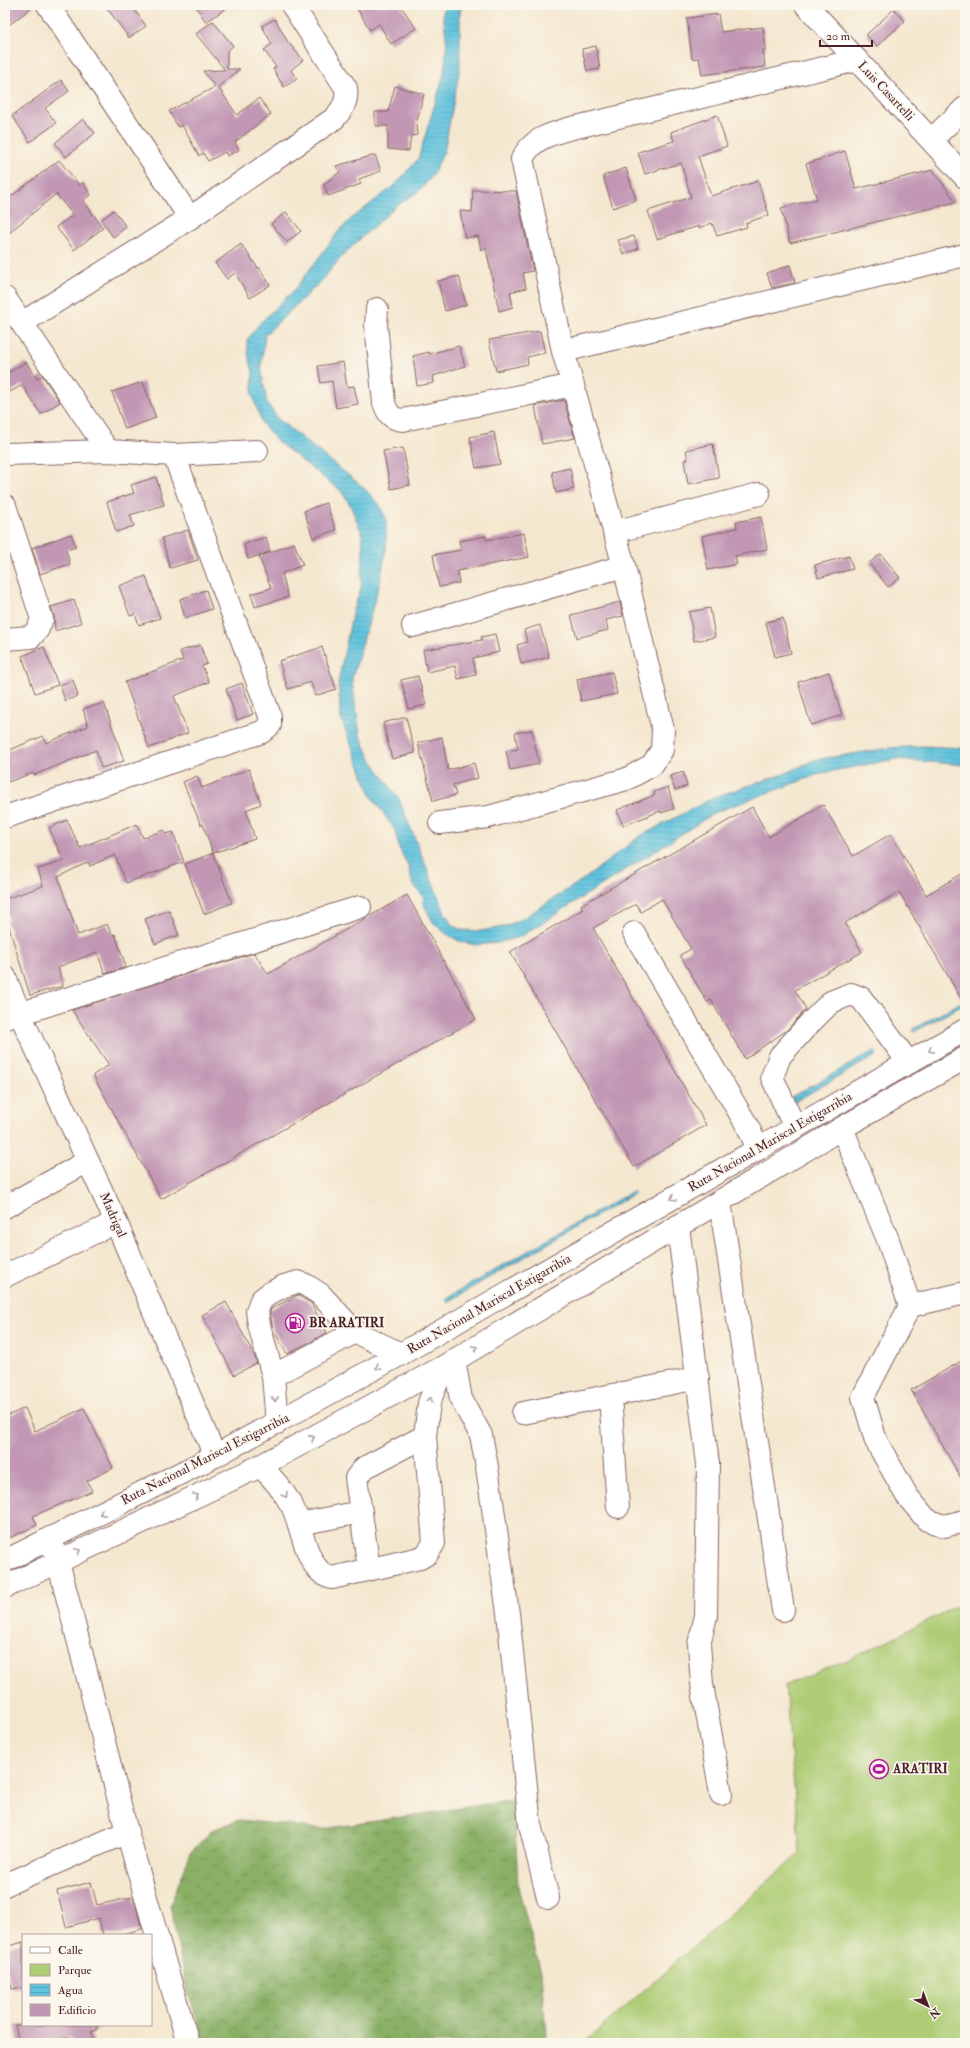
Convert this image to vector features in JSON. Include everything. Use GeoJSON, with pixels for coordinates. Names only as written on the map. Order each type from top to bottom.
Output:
{"type":"FeatureCollection","features":[{"type":"Feature","properties":{"kind":"main road"},"geometry":{"type":"LineString","coordinates":[[48,5],[190,218]]}},
{"type":"Feature","properties":{"kind":"main road"},"geometry":{"type":"LineString","coordinates":[[22,323],[190,218],[335,118],[344,107],[347,97],[346,88],[292,5]]}},
{"type":"Feature","properties":{"kind":"main road","name":"Luis Casartelli"},"geometry":{"type":"LineString","coordinates":[[806,5],[965,177]]}},
{"type":"Feature","properties":{"kind":"main road"},"geometry":{"type":"LineString","coordinates":[[440,823],[488,817],[627,779],[652,765],[662,750],[663,730],[624,566],[563,351],[522,159],[527,148],[537,139],[568,129],[857,60]]}},
{"type":"Feature","properties":{"kind":"main road"},"geometry":{"type":"LineString","coordinates":[[931,140],[965,108]]}},
{"type":"Feature","properties":{"kind":"main road"},"geometry":{"type":"LineString","coordinates":[[563,351],[965,255]]}},
{"type":"Feature","properties":{"kind":"main road"},"geometry":{"type":"LineString","coordinates":[[5,298],[108,451]]}},
{"type":"Feature","properties":{"kind":"main road"},"geometry":{"type":"LineString","coordinates":[[377,309],[376,325],[384,403],[388,413],[395,419],[403,420],[573,385]]}},
{"type":"Feature","properties":{"kind":"main road"},"geometry":{"type":"LineString","coordinates":[[5,454],[108,451],[174,455],[257,451]]}},
{"type":"Feature","properties":{"kind":"main road"},"geometry":{"type":"LineString","coordinates":[[5,816],[262,732],[270,725],[270,716],[174,455]]}},
{"type":"Feature","properties":{"kind":"main road"},"geometry":{"type":"LineString","coordinates":[[614,532],[759,494]]}},
{"type":"Feature","properties":{"kind":"main road"},"geometry":{"type":"LineString","coordinates":[[5,506],[42,619],[38,629],[31,637],[5,639]]}},
{"type":"Feature","properties":{"kind":"main road"},"geometry":{"type":"LineString","coordinates":[[414,626],[624,566]]}},
{"type":"Feature","properties":{"kind":"main road"},"geometry":{"type":"LineString","coordinates":[[12,1016],[360,907]]}},
{"type":"Feature","properties":{"kind":"main road"},"geometry":{"type":"LineString","coordinates":[[634,934],[748,1127],[758,1149]]}},
{"type":"Feature","properties":{"kind":"main road","name":"Madrigal"},"geometry":{"type":"LineString","coordinates":[[5,978],[12,1016],[88,1161],[116,1222],[215,1456]]}},
{"type":"Feature","properties":{"kind":"main road"},"geometry":{"type":"LineString","coordinates":[[795,1128],[772,1077],[780,1056],[831,1002],[851,994],[861,998],[908,1063]]}},
{"type":"Feature","properties":{"kind":"main road","name":"Ruta Nacional Mariscal Estigarribia"},"geometry":{"type":"LineString","coordinates":[[5,1561],[215,1456],[277,1423],[401,1354],[965,1030]]}},
{"type":"Feature","properties":{"kind":"main road","name":"Ruta Nacional Mariscal Estigarribia"},"geometry":{"type":"LineString","coordinates":[[5,1587],[260,1466],[449,1364],[842,1128],[965,1058]]}},
{"type":"Feature","properties":{"kind":"main road"},"geometry":{"type":"LineString","coordinates":[[842,1128],[888,1240],[910,1306],[863,1397],[876,1440],[907,1496],[927,1520],[944,1526],[965,1521]]}},
{"type":"Feature","properties":{"kind":"main road"},"geometry":{"type":"LineString","coordinates":[[5,1207],[88,1161]]}},
{"type":"Feature","properties":{"kind":"main road"},"geometry":{"type":"LineString","coordinates":[[720,1202],[783,1610]]}},
{"type":"Feature","properties":{"kind":"main road"},"geometry":{"type":"LineString","coordinates":[[5,1276],[116,1222]]}},
{"type":"Feature","properties":{"kind":"main road"},"geometry":{"type":"LineString","coordinates":[[678,1226],[708,1464],[706,1616],[699,1644],[702,1684],[721,1794]]}},
{"type":"Feature","properties":{"kind":"main road"},"geometry":{"type":"LineString","coordinates":[[277,1423],[273,1376],[258,1325],[257,1311],[261,1300],[270,1293],[284,1286],[298,1282],[306,1285],[320,1294],[355,1332],[401,1354]]}},
{"type":"Feature","properties":{"kind":"main road"},"geometry":{"type":"LineString","coordinates":[[910,1306],[965,1293]]}},
{"type":"Feature","properties":{"kind":"main road"},"geometry":{"type":"LineString","coordinates":[[273,1376],[355,1332]]}},
{"type":"Feature","properties":{"kind":"main road"},"geometry":{"type":"LineString","coordinates":[[260,1466],[273,1477],[284,1492],[293,1508],[313,1564],[319,1572],[325,1576],[332,1578],[420,1558],[428,1554],[434,1543],[424,1436],[429,1403],[449,1364]]}},
{"type":"Feature","properties":{"kind":"main road"},"geometry":{"type":"LineString","coordinates":[[449,1364],[460,1399],[481,1435],[487,1467],[508,1613],[530,1825],[548,1898]]}},
{"type":"Feature","properties":{"kind":"main road"},"geometry":{"type":"LineString","coordinates":[[524,1413],[698,1378]]}},
{"type":"Feature","properties":{"kind":"main road"},"geometry":{"type":"LineString","coordinates":[[610,1396],[618,1507]]}},
{"type":"Feature","properties":{"kind":"main road"},"geometry":{"type":"LineString","coordinates":[[369,1569],[356,1478],[357,1475],[364,1468],[424,1436]]}},
{"type":"Feature","properties":{"kind":"main road"},"geometry":{"type":"LineString","coordinates":[[298,1524],[361,1512]]}},
{"type":"Feature","properties":{"kind":"main road"},"geometry":{"type":"LineString","coordinates":[[50,1538],[58,1561],[127,1832],[188,2043]]}},
{"type":"Feature","properties":{"kind":"main road"},"geometry":{"type":"LineString","coordinates":[[5,1885],[127,1832]]}},
{"type":"Feature","properties":{"kind":"green space","name":"ARATIRI"},"geometry":{"type":"Polygon","coordinates":[[[965,1602],[965,2043],[584,2043],[800,1853],[785,1685],[848,1660],[965,1602]]]}},
{"type":"Feature","properties":{"kind":"green space"},"geometry":{"type":"Polygon","coordinates":[[[514,1800],[518,1887],[541,1972],[546,2035],[540,2043],[206,2043],[187,1991],[170,1905],[191,1852],[212,1830],[239,1820],[323,1829],[514,1800]]]}},
{"type":"Feature","properties":{"kind":"water"},"geometry":{"type":"Polygon","coordinates":[[[445,5],[463,5],[460,11],[460,68],[444,152],[432,176],[419,191],[395,207],[346,252],[318,284],[265,335],[261,367],[267,403],[278,419],[363,487],[379,504],[386,519],[386,549],[380,582],[352,679],[360,735],[371,759],[399,799],[445,913],[453,925],[460,930],[480,931],[504,927],[525,917],[587,877],[640,836],[717,796],[784,774],[814,760],[890,748],[923,746],[965,748],[965,765],[896,759],[822,773],[716,812],[522,936],[498,943],[474,945],[459,941],[445,933],[433,922],[425,907],[423,896],[413,884],[408,866],[399,848],[395,830],[372,797],[341,719],[338,683],[353,610],[361,588],[363,550],[362,533],[350,505],[341,491],[277,441],[262,423],[252,394],[253,372],[248,353],[247,340],[260,323],[295,289],[338,232],[351,219],[395,185],[418,159],[444,74],[447,46],[443,13],[445,5]]]}},
{"type":"Feature","properties":{"kind":"water"},"geometry":{"type":"Polygon","coordinates":[[[965,1000],[965,1004],[914,1032],[913,1029],[965,1000]]]}},
{"type":"Feature","properties":{"kind":"water"},"geometry":{"type":"Polygon","coordinates":[[[874,1051],[877,1055],[794,1102],[791,1097],[874,1051]]]}},
{"type":"Feature","properties":{"kind":"water"},"geometry":{"type":"Polygon","coordinates":[[[633,1191],[634,1194],[447,1302],[446,1298],[633,1191]]]}},
{"type":"Feature","properties":{"kind":"building"},"geometry":{"type":"Polygon","coordinates":[[[12,5],[35,5],[5,28],[5,10],[12,5]]]}},
{"type":"Feature","properties":{"kind":"building"},"geometry":{"type":"Polygon","coordinates":[[[105,5],[131,5],[146,26],[129,38],[105,5]]]}},
{"type":"Feature","properties":{"kind":"building"},"geometry":{"type":"Polygon","coordinates":[[[195,5],[231,5],[206,22],[195,5]]]}},
{"type":"Feature","properties":{"kind":"building"},"geometry":{"type":"Polygon","coordinates":[[[355,5],[400,5],[416,28],[391,44],[379,24],[370,30],[355,5]]]}},
{"type":"Feature","properties":{"kind":"building"},"geometry":{"type":"Polygon","coordinates":[[[894,9],[905,21],[877,46],[866,35],[894,9]]]}},
{"type":"Feature","properties":{"kind":"building"},"geometry":{"type":"Polygon","coordinates":[[[718,14],[721,32],[763,27],[766,50],[763,50],[765,67],[702,75],[699,58],[692,59],[687,18],[718,14]]]}},
{"type":"Feature","properties":{"kind":"building"},"geometry":{"type":"Polygon","coordinates":[[[275,19],[288,42],[303,60],[291,70],[297,79],[284,87],[273,69],[276,67],[264,50],[272,44],[262,26],[275,19]]]}},
{"type":"Feature","properties":{"kind":"building"},"geometry":{"type":"Polygon","coordinates":[[[213,21],[233,46],[227,51],[227,69],[240,69],[218,87],[237,115],[259,98],[271,114],[235,142],[239,150],[227,156],[225,152],[208,161],[203,153],[199,156],[182,125],[178,127],[169,111],[215,87],[203,71],[225,70],[196,34],[213,21]]]}},
{"type":"Feature","properties":{"kind":"building"},"geometry":{"type":"Polygon","coordinates":[[[596,46],[600,69],[587,71],[582,49],[596,46]]]}},
{"type":"Feature","properties":{"kind":"building"},"geometry":{"type":"Polygon","coordinates":[[[61,80],[69,91],[45,108],[56,123],[30,142],[12,116],[61,80]]]}},
{"type":"Feature","properties":{"kind":"building"},"geometry":{"type":"Polygon","coordinates":[[[395,86],[424,94],[416,124],[417,135],[411,136],[409,151],[388,149],[388,126],[375,126],[375,112],[388,112],[395,86]]]}},
{"type":"Feature","properties":{"kind":"building"},"geometry":{"type":"Polygon","coordinates":[[[717,115],[727,146],[698,156],[711,196],[758,181],[769,215],[746,223],[747,227],[717,236],[712,223],[657,239],[648,211],[691,197],[681,163],[645,174],[638,152],[674,141],[671,132],[717,115]]]}},
{"type":"Feature","properties":{"kind":"building"},"geometry":{"type":"Polygon","coordinates":[[[83,119],[95,133],[66,157],[55,143],[83,119]]]}},
{"type":"Feature","properties":{"kind":"building"},"geometry":{"type":"Polygon","coordinates":[[[845,151],[856,189],[933,170],[956,202],[790,243],[781,208],[817,199],[806,164],[845,151]]]}},
{"type":"Feature","properties":{"kind":"building"},"geometry":{"type":"Polygon","coordinates":[[[375,155],[381,171],[359,179],[361,184],[328,196],[324,184],[340,172],[336,166],[375,155]]]}},
{"type":"Feature","properties":{"kind":"building"},"geometry":{"type":"Polygon","coordinates":[[[59,160],[79,185],[83,183],[91,195],[83,200],[103,228],[74,250],[56,227],[73,215],[56,194],[5,236],[5,201],[59,160]]]}},
{"type":"Feature","properties":{"kind":"building"},"geometry":{"type":"Polygon","coordinates":[[[626,168],[636,200],[613,208],[603,176],[626,168]]]}},
{"type":"Feature","properties":{"kind":"building"},"geometry":{"type":"Polygon","coordinates":[[[473,190],[516,191],[533,271],[523,273],[526,288],[510,292],[513,307],[499,311],[486,248],[481,250],[478,236],[465,238],[460,211],[472,212],[473,190]]]}},
{"type":"Feature","properties":{"kind":"building"},"geometry":{"type":"Polygon","coordinates":[[[114,210],[126,227],[113,237],[101,220],[114,210]]]}},
{"type":"Feature","properties":{"kind":"building"},"geometry":{"type":"Polygon","coordinates":[[[286,212],[301,231],[287,242],[271,224],[286,212]]]}},
{"type":"Feature","properties":{"kind":"building"},"geometry":{"type":"Polygon","coordinates":[[[634,236],[638,249],[623,254],[618,240],[634,236]]]}},
{"type":"Feature","properties":{"kind":"building"},"geometry":{"type":"Polygon","coordinates":[[[241,244],[258,268],[259,267],[270,285],[250,298],[235,273],[227,279],[215,263],[241,244]]]}},
{"type":"Feature","properties":{"kind":"building"},"geometry":{"type":"Polygon","coordinates":[[[790,265],[795,283],[772,288],[767,273],[790,265]]]}},
{"type":"Feature","properties":{"kind":"building"},"geometry":{"type":"Polygon","coordinates":[[[459,276],[466,305],[445,311],[438,281],[459,276]]]}},
{"type":"Feature","properties":{"kind":"building"},"geometry":{"type":"Polygon","coordinates":[[[540,331],[545,353],[527,357],[528,364],[496,371],[489,340],[540,331]]]}},
{"type":"Feature","properties":{"kind":"building"},"geometry":{"type":"Polygon","coordinates":[[[459,346],[465,366],[433,376],[434,383],[417,386],[413,356],[429,352],[429,354],[459,346]]]}},
{"type":"Feature","properties":{"kind":"building"},"geometry":{"type":"Polygon","coordinates":[[[26,362],[37,379],[42,375],[60,402],[41,414],[22,385],[10,392],[5,384],[5,375],[26,362]]]}},
{"type":"Feature","properties":{"kind":"building"},"geometry":{"type":"Polygon","coordinates":[[[343,362],[347,387],[354,386],[358,404],[336,408],[332,381],[321,383],[318,366],[343,362]]]}},
{"type":"Feature","properties":{"kind":"building"},"geometry":{"type":"Polygon","coordinates":[[[143,382],[156,418],[125,429],[112,392],[143,382]]]}},
{"type":"Feature","properties":{"kind":"building"},"geometry":{"type":"Polygon","coordinates":[[[564,400],[575,438],[542,444],[535,406],[564,400]]]}},
{"type":"Feature","properties":{"kind":"building"},"geometry":{"type":"Polygon","coordinates":[[[494,432],[500,464],[476,468],[470,437],[494,432]]]}},
{"type":"Feature","properties":{"kind":"building"},"geometry":{"type":"Polygon","coordinates":[[[713,444],[719,478],[688,484],[684,460],[688,460],[686,450],[713,444]]]}},
{"type":"Feature","properties":{"kind":"building"},"geometry":{"type":"Polygon","coordinates":[[[403,448],[410,485],[391,489],[383,451],[403,448]]]}},
{"type":"Feature","properties":{"kind":"building"},"geometry":{"type":"Polygon","coordinates":[[[570,468],[574,489],[556,493],[552,472],[570,468]]]}},
{"type":"Feature","properties":{"kind":"building"},"geometry":{"type":"Polygon","coordinates":[[[156,477],[164,505],[130,515],[134,526],[116,532],[107,502],[134,493],[131,485],[156,477]]]}},
{"type":"Feature","properties":{"kind":"building"},"geometry":{"type":"Polygon","coordinates":[[[326,503],[336,530],[313,538],[304,511],[326,503]]]}},
{"type":"Feature","properties":{"kind":"building"},"geometry":{"type":"Polygon","coordinates":[[[761,517],[767,549],[735,556],[737,564],[708,570],[702,536],[737,528],[736,522],[761,517]]]}},
{"type":"Feature","properties":{"kind":"building"},"geometry":{"type":"Polygon","coordinates":[[[188,530],[198,560],[170,568],[162,538],[188,530]]]}},
{"type":"Feature","properties":{"kind":"building"},"geometry":{"type":"Polygon","coordinates":[[[524,533],[529,557],[457,571],[459,583],[439,587],[433,555],[461,550],[459,541],[486,536],[486,540],[524,533]]]}},
{"type":"Feature","properties":{"kind":"building"},"geometry":{"type":"Polygon","coordinates":[[[71,534],[76,547],[66,550],[70,564],[40,574],[32,548],[71,534]]]}},
{"type":"Feature","properties":{"kind":"building"},"geometry":{"type":"Polygon","coordinates":[[[266,537],[270,552],[248,559],[244,544],[266,537]]]}},
{"type":"Feature","properties":{"kind":"building"},"geometry":{"type":"Polygon","coordinates":[[[294,543],[303,565],[282,573],[288,597],[255,607],[251,594],[271,588],[259,557],[294,543]]]}},
{"type":"Feature","properties":{"kind":"building"},"geometry":{"type":"Polygon","coordinates":[[[881,554],[900,578],[888,587],[869,563],[881,554]]]}},
{"type":"Feature","properties":{"kind":"building"},"geometry":{"type":"Polygon","coordinates":[[[849,556],[853,569],[818,578],[815,565],[849,556]]]}},
{"type":"Feature","properties":{"kind":"building"},"geometry":{"type":"Polygon","coordinates":[[[146,576],[160,618],[139,625],[135,614],[130,616],[119,586],[146,576]]]}},
{"type":"Feature","properties":{"kind":"building"},"geometry":{"type":"Polygon","coordinates":[[[206,590],[212,609],[185,618],[180,599],[206,590]]]}},
{"type":"Feature","properties":{"kind":"building"},"geometry":{"type":"Polygon","coordinates":[[[74,600],[81,623],[55,631],[54,615],[51,607],[74,600]]]}},
{"type":"Feature","properties":{"kind":"building"},"geometry":{"type":"Polygon","coordinates":[[[620,602],[623,616],[606,620],[608,630],[577,638],[571,615],[620,602]]]}},
{"type":"Feature","properties":{"kind":"building"},"geometry":{"type":"Polygon","coordinates":[[[710,608],[715,637],[694,641],[689,612],[710,608]]]}},
{"type":"Feature","properties":{"kind":"building"},"geometry":{"type":"Polygon","coordinates":[[[783,618],[791,653],[775,657],[766,622],[783,618]]]}},
{"type":"Feature","properties":{"kind":"building"},"geometry":{"type":"Polygon","coordinates":[[[540,625],[549,657],[521,664],[517,645],[527,642],[524,630],[540,625]]]}},
{"type":"Feature","properties":{"kind":"building"},"geometry":{"type":"Polygon","coordinates":[[[495,634],[499,652],[473,658],[476,675],[458,679],[455,666],[427,672],[423,650],[482,640],[481,637],[495,634]]]}},
{"type":"Feature","properties":{"kind":"building"},"geometry":{"type":"Polygon","coordinates":[[[200,645],[207,664],[202,666],[209,682],[174,696],[188,733],[149,748],[125,682],[183,660],[180,651],[200,645]]]}},
{"type":"Feature","properties":{"kind":"building"},"geometry":{"type":"Polygon","coordinates":[[[44,647],[58,685],[35,693],[22,656],[44,647]]]}},
{"type":"Feature","properties":{"kind":"building"},"geometry":{"type":"Polygon","coordinates":[[[322,647],[336,689],[315,696],[311,682],[288,689],[279,661],[322,647]]]}},
{"type":"Feature","properties":{"kind":"building"},"geometry":{"type":"Polygon","coordinates":[[[612,672],[617,694],[581,701],[577,679],[612,672]]]}},
{"type":"Feature","properties":{"kind":"building"},"geometry":{"type":"Polygon","coordinates":[[[829,672],[842,715],[811,725],[798,682],[829,672]]]}},
{"type":"Feature","properties":{"kind":"building"},"geometry":{"type":"Polygon","coordinates":[[[418,676],[426,705],[409,709],[401,680],[418,676]]]}},
{"type":"Feature","properties":{"kind":"building"},"geometry":{"type":"Polygon","coordinates":[[[73,680],[78,696],[65,701],[60,685],[73,680]]]}},
{"type":"Feature","properties":{"kind":"building"},"geometry":{"type":"Polygon","coordinates":[[[242,683],[253,714],[237,720],[226,689],[242,683]]]}},
{"type":"Feature","properties":{"kind":"building"},"geometry":{"type":"Polygon","coordinates":[[[104,703],[124,761],[101,768],[96,750],[34,775],[33,773],[5,783],[5,752],[43,736],[46,743],[88,726],[83,709],[104,703]]]}},
{"type":"Feature","properties":{"kind":"building"},"geometry":{"type":"Polygon","coordinates":[[[406,717],[415,753],[392,759],[383,723],[406,717]]]}},
{"type":"Feature","properties":{"kind":"building"},"geometry":{"type":"Polygon","coordinates":[[[532,730],[539,764],[510,770],[506,751],[518,749],[515,733],[532,730]]]}},
{"type":"Feature","properties":{"kind":"building"},"geometry":{"type":"Polygon","coordinates":[[[442,737],[448,770],[474,763],[478,778],[453,785],[456,795],[433,801],[418,743],[442,737]]]}},
{"type":"Feature","properties":{"kind":"building"},"geometry":{"type":"Polygon","coordinates":[[[249,769],[261,804],[246,810],[255,839],[213,853],[203,824],[201,825],[183,782],[197,776],[202,788],[249,769]]]}},
{"type":"Feature","properties":{"kind":"building"},"geometry":{"type":"Polygon","coordinates":[[[683,772],[687,786],[675,790],[670,776],[683,772]]]}},
{"type":"Feature","properties":{"kind":"building"},"geometry":{"type":"Polygon","coordinates":[[[668,787],[674,809],[661,813],[660,811],[623,826],[617,810],[655,795],[654,792],[668,787]]]}},
{"type":"Feature","properties":{"kind":"building"},"geometry":{"type":"Polygon","coordinates":[[[823,805],[853,856],[891,834],[926,895],[965,872],[965,1005],[899,892],[845,923],[862,952],[795,990],[806,1009],[787,1030],[745,1059],[711,1000],[707,1002],[680,955],[691,949],[662,899],[641,912],[636,904],[593,928],[706,1125],[634,1167],[510,952],[583,909],[581,905],[752,807],[769,837],[823,805]]]}},
{"type":"Feature","properties":{"kind":"building"},"geometry":{"type":"Polygon","coordinates":[[[67,820],[80,848],[137,824],[143,838],[164,830],[166,834],[173,832],[184,862],[126,883],[115,855],[90,866],[88,862],[58,877],[78,935],[107,924],[112,935],[115,934],[126,967],[105,974],[97,952],[58,967],[63,986],[30,995],[7,921],[9,920],[5,907],[5,899],[43,886],[38,869],[64,861],[49,828],[67,820]]]}},
{"type":"Feature","properties":{"kind":"building"},"geometry":{"type":"Polygon","coordinates":[[[213,853],[232,903],[204,914],[185,864],[213,853]]]}},
{"type":"Feature","properties":{"kind":"building"},"geometry":{"type":"Polygon","coordinates":[[[407,895],[476,1019],[161,1199],[93,1075],[109,1065],[72,1010],[254,953],[268,974],[407,895]]]}},
{"type":"Feature","properties":{"kind":"building"},"geometry":{"type":"Polygon","coordinates":[[[169,910],[179,935],[155,944],[145,919],[169,910]]]}},
{"type":"Feature","properties":{"kind":"building"},"geometry":{"type":"Polygon","coordinates":[[[297,1295],[311,1303],[327,1333],[287,1354],[273,1330],[270,1312],[271,1309],[297,1295]]]}},
{"type":"Feature","properties":{"kind":"building"},"geometry":{"type":"Polygon","coordinates":[[[226,1302],[257,1363],[234,1375],[202,1315],[226,1302]]]}},
{"type":"Feature","properties":{"kind":"building"},"geometry":{"type":"Polygon","coordinates":[[[965,1359],[965,1485],[911,1390],[965,1359]]]}},
{"type":"Feature","properties":{"kind":"building"},"geometry":{"type":"Polygon","coordinates":[[[25,1408],[35,1431],[84,1408],[113,1468],[87,1481],[92,1491],[33,1516],[37,1525],[5,1540],[5,1417],[25,1408]]]}},
{"type":"Feature","properties":{"kind":"building"},"geometry":{"type":"Polygon","coordinates":[[[91,1882],[97,1905],[133,1897],[142,1929],[122,1934],[103,1934],[99,1918],[66,1927],[57,1891],[91,1882]]]}},
{"type":"Feature","properties":{"kind":"building"},"geometry":{"type":"Polygon","coordinates":[[[22,1942],[22,1987],[12,1989],[5,1962],[5,1947],[22,1942]]]}},
{"type":"Feature","properties":{"kind":"building"},"geometry":{"type":"Polygon","coordinates":[[[15,2025],[97,2026],[97,2030],[91,2032],[93,2043],[73,2043],[71,2037],[45,2043],[19,2043],[15,2025]]]}},
{"type":"Feature","properties":{"kind":"place","name":"BR ARATIRI"},"geometry":{"type":"Point","coordinates":[295,1323]}},
{"type":"Feature","properties":{"kind":"place","name":"ARATIRI"},"geometry":{"type":"Point","coordinates":[879,1769]}}]}
